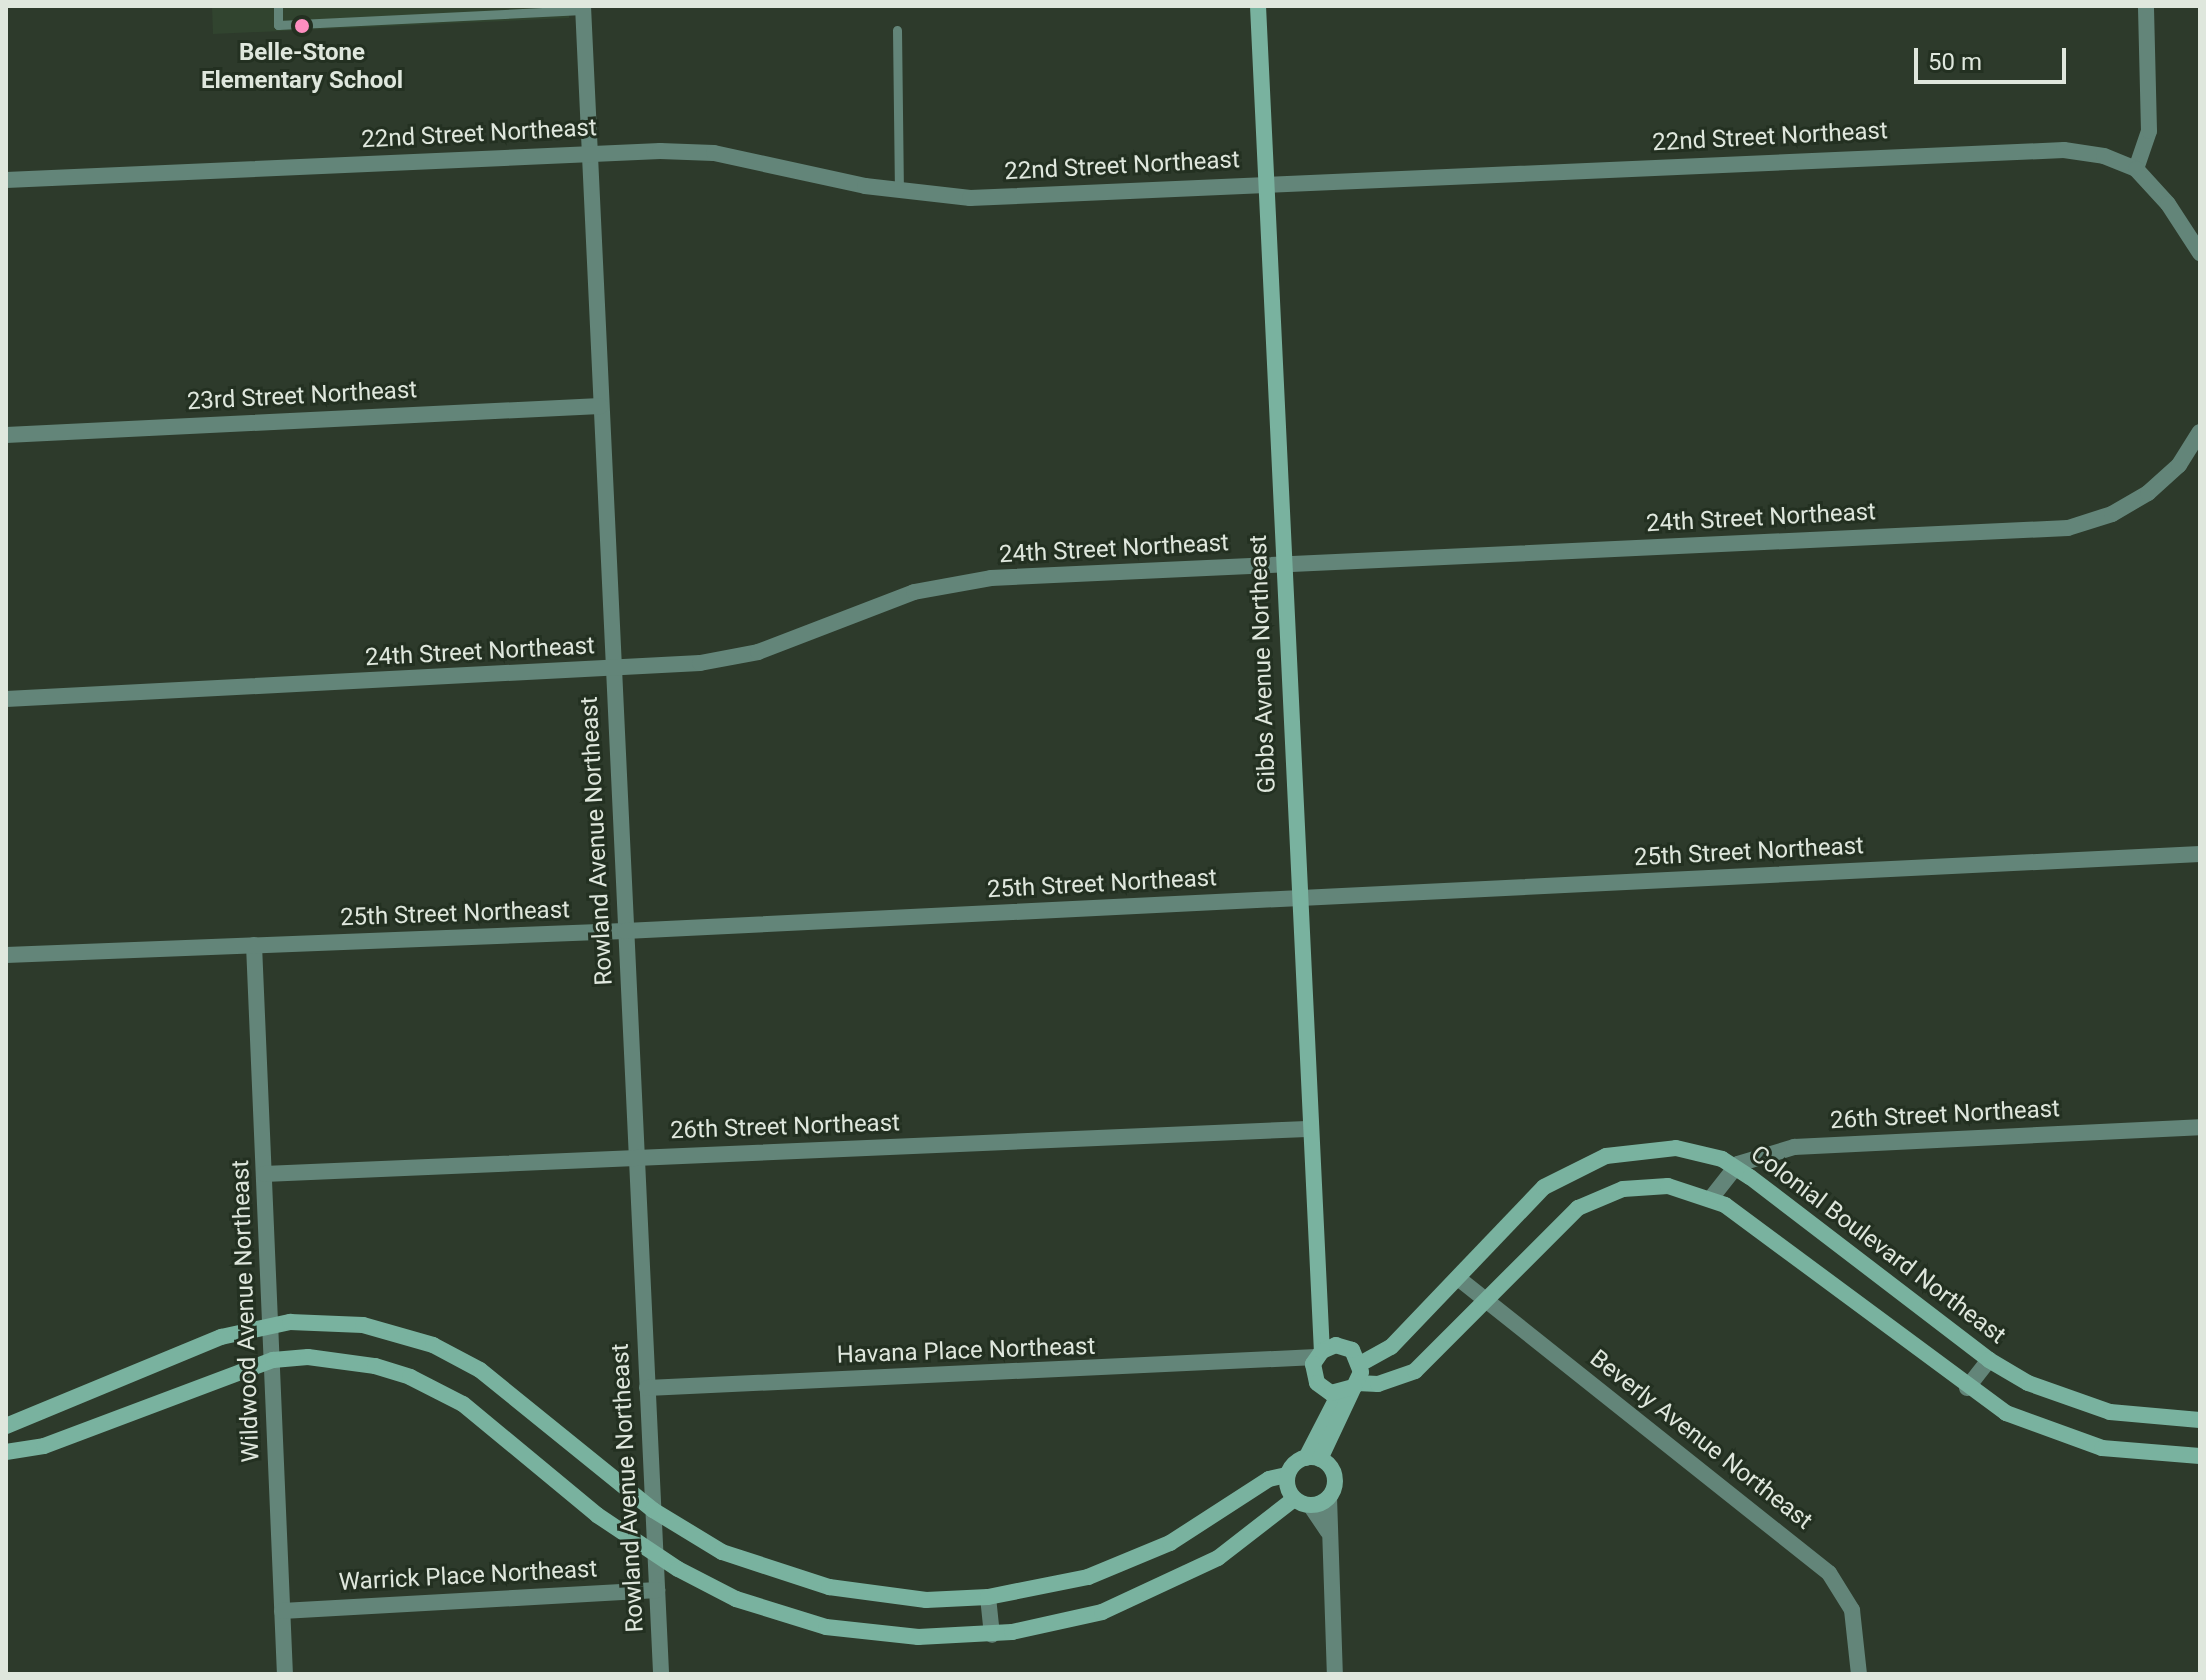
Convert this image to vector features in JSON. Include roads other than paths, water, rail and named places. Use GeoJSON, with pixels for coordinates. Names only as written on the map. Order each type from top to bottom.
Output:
{"type":"FeatureCollection","features":[{"type":"Feature","properties":{"kind":"street","name":"Gibbs Avenue Northeast"},"geometry":{"type":"LineString","coordinates":[[1258,6],[1307,1129],[1322,1356]]}},
{"type":"Feature","properties":{"kind":"street"},"geometry":{"type":"LineString","coordinates":[[2136,169],[2149,131],[2146,6]]}},
{"type":"Feature","properties":{"kind":"street","name":"Rowland Avenue Northeast"},"geometry":{"type":"LineString","coordinates":[[583,8],[661,1674]]}},
{"type":"Feature","properties":{"kind":"street","name":"22nd Street Northeast"},"geometry":{"type":"LineString","coordinates":[[6,180],[590,153],[714,153],[899,192],[970,198],[2023,150],[2083,152],[2136,169],[2168,204],[2200,253]]}},
{"type":"Feature","properties":{"kind":"street","name":"23rd Street Northeast"},"geometry":{"type":"LineString","coordinates":[[6,435],[600,406]]}},
{"type":"Feature","properties":{"kind":"street","name":"24th Street Northeast"},"geometry":{"type":"LineString","coordinates":[[6,699],[700,663],[758,652],[870,607],[948,584],[2068,528],[2112,514],[2148,493],[2179,465],[2200,432]]}},
{"type":"Feature","properties":{"kind":"street","name":"25th Street Northeast"},"geometry":{"type":"LineString","coordinates":[[6,955],[625,931],[2200,854]]}},
{"type":"Feature","properties":{"kind":"street","name":"Wildwood Avenue Northeast"},"geometry":{"type":"LineString","coordinates":[[254,945],[285,1674]]}},
{"type":"Feature","properties":{"kind":"street","name":"26th Street Northeast"},"geometry":{"type":"LineString","coordinates":[[1735,1166],[1803,1146],[2200,1127]]}},
{"type":"Feature","properties":{"kind":"street","name":"26th Street Northeast"},"geometry":{"type":"LineString","coordinates":[[264,1174],[1307,1129]]}},
{"type":"Feature","properties":{"kind":"street","name":"Colonial Boulevard Northeast"},"geometry":{"type":"LineString","coordinates":[[1360,1364],[1385,1353],[1544,1187],[1590,1161],[1639,1149],[1676,1148],[1735,1166],[1989,1360],[2028,1383],[2085,1405],[2143,1418],[2200,1420]]}},
{"type":"Feature","properties":{"kind":"street"},"geometry":{"type":"LineString","coordinates":[[1712,1197],[1735,1166]]}},
{"type":"Feature","properties":{"kind":"street"},"geometry":{"type":"LineString","coordinates":[[6,1426],[192,1347],[271,1324],[363,1325],[447,1351],[498,1382],[653,1510],[722,1552],[798,1580],[873,1596],[988,1597],[1058,1585],[1137,1559],[1269,1479],[1287,1475],[1313,1458],[1350,1388],[1360,1364],[1352,1350],[1322,1356],[1322,1388],[1350,1388],[1378,1384],[1415,1371],[1564,1220],[1594,1199],[1659,1186],[1712,1197],[1967,1388],[2015,1417],[2076,1441],[2131,1454],[2200,1456]]}},
{"type":"Feature","properties":{"kind":"street","name":"Beverly Avenue Northeast"},"geometry":{"type":"LineString","coordinates":[[1458,1278],[1829,1573],[1852,1610],[1859,1674]]}},
{"type":"Feature","properties":{"kind":"street","name":"Havana Place Northeast"},"geometry":{"type":"LineString","coordinates":[[647,1388],[1286,1361],[1322,1356]]}},
{"type":"Feature","properties":{"kind":"street"},"geometry":{"type":"LineString","coordinates":[[6,1452],[44,1446],[273,1360],[308,1357],[375,1366],[450,1396],[597,1515],[655,1554],[736,1599],[826,1627],[888,1636],[992,1635],[1083,1618],[1142,1597],[1231,1550],[1302,1502],[1329,1497]]}},
{"type":"Feature","properties":{"kind":"street"},"geometry":{"type":"LineString","coordinates":[[1967,1388],[1989,1360]]}},
{"type":"Feature","properties":{"kind":"street"},"geometry":{"type":"LineString","coordinates":[[1313,1458],[1335,1478],[1329,1497],[1328,1532],[1335,1674]]}},
{"type":"Feature","properties":{"kind":"street"},"geometry":{"type":"LineString","coordinates":[[1287,1475],[1302,1502],[1328,1532]]}},
{"type":"Feature","properties":{"kind":"street","name":"Warrick Place Northeast"},"geometry":{"type":"LineString","coordinates":[[282,1611],[657,1590]]}},
{"type":"Feature","properties":{"kind":"street"},"geometry":{"type":"LineString","coordinates":[[988,1597],[992,1635]]}},
{"type":"Feature","properties":{"kind":"lane"},"geometry":{"type":"LineString","coordinates":[[278,6],[278,25],[583,8]]}},
{"type":"Feature","properties":{"kind":"lane"},"geometry":{"type":"LineString","coordinates":[[897,30],[899,192]]}},
{"type":"Feature","properties":{"kind":"place","name":"Belle-Stone Elementary School"},"geometry":{"type":"Point","coordinates":[302,26]}}]}
